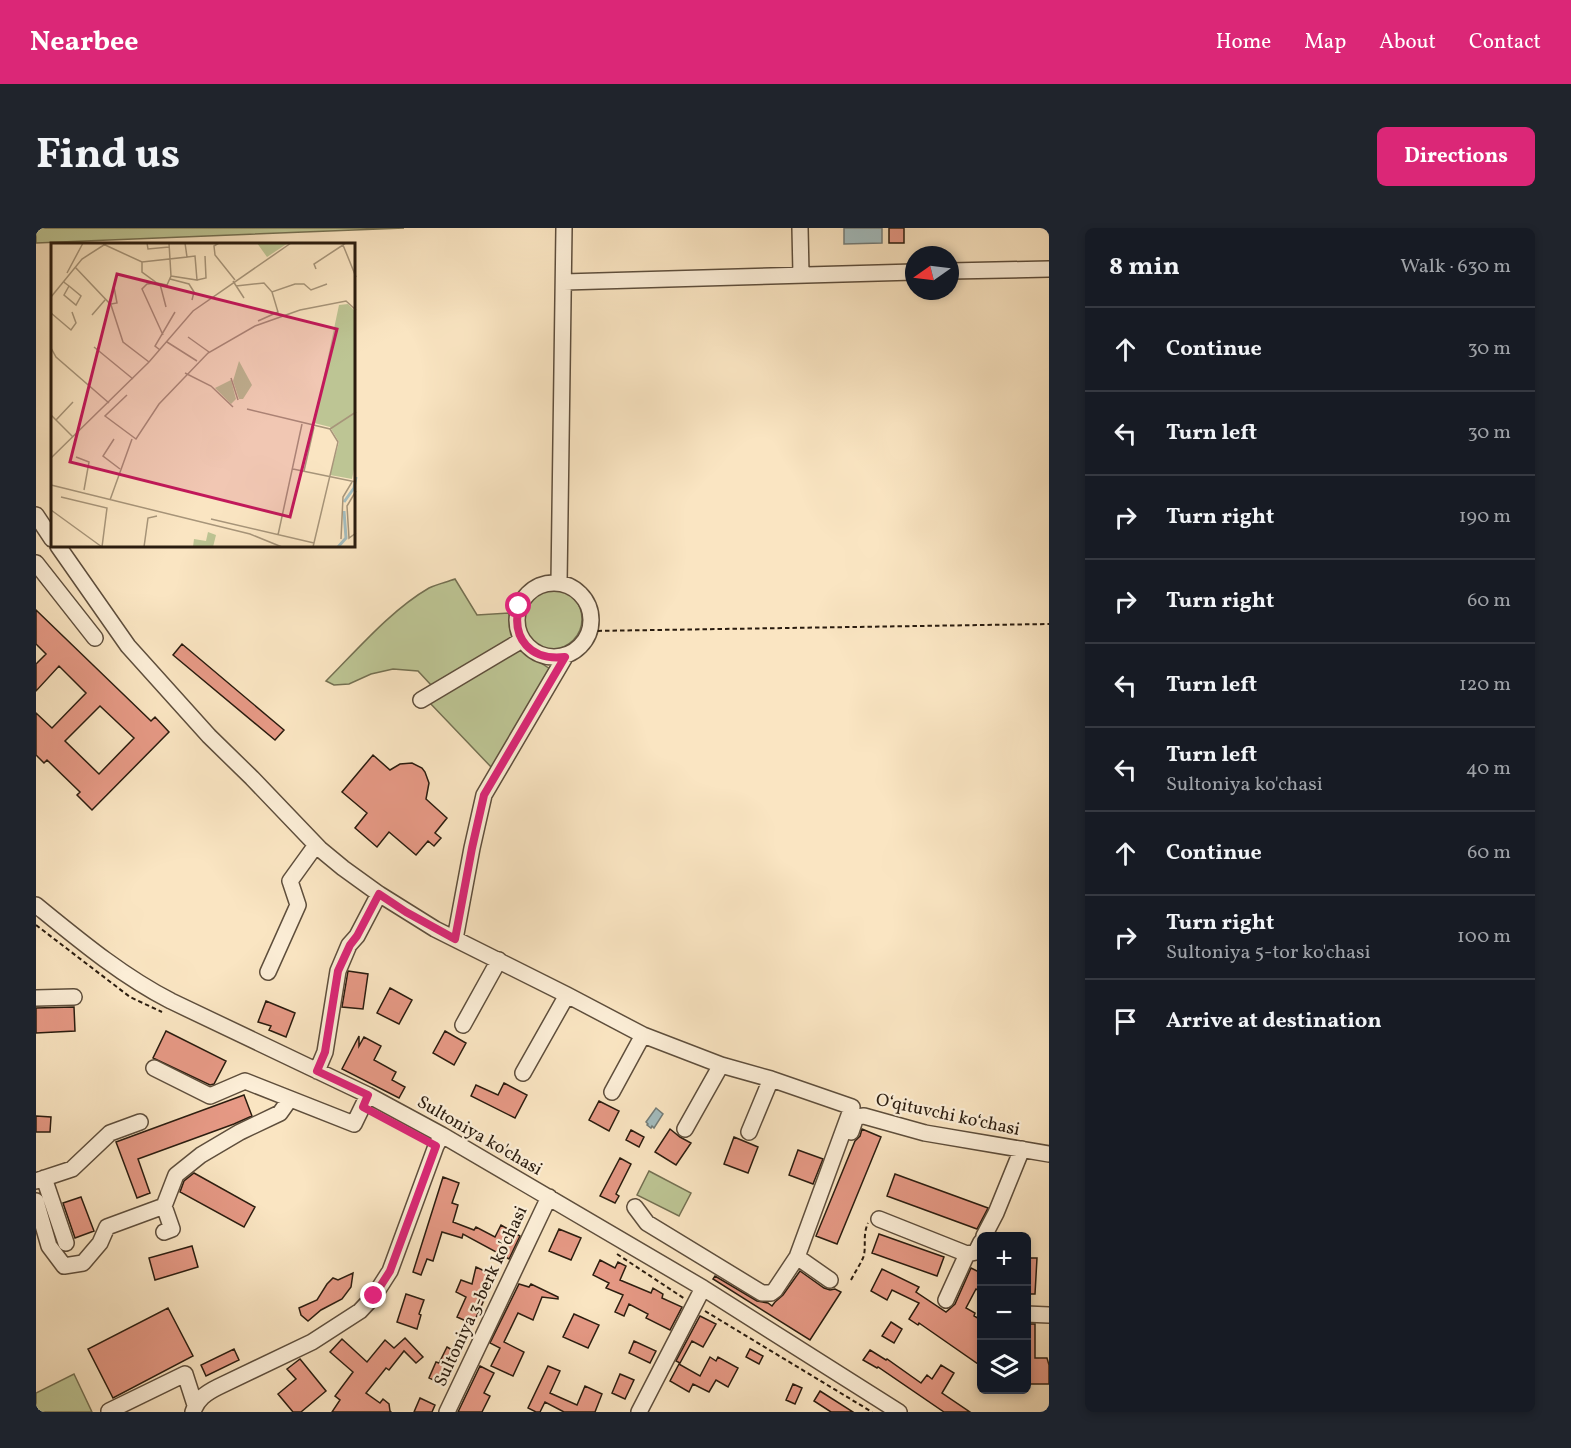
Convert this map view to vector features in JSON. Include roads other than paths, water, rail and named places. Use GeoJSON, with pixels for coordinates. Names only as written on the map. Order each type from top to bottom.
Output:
{"type":"FeatureCollection","features":[{"type":"Feature","properties":{"kind":"street"},"geometry":{"type":"LineString","coordinates":[[560,583],[564,228]]}},
{"type":"Feature","properties":{"kind":"street"},"geometry":{"type":"LineString","coordinates":[[800,228],[801,274]]}},
{"type":"Feature","properties":{"kind":"street"},"geometry":{"type":"LineString","coordinates":[[959,271],[1049,269]]}},
{"type":"Feature","properties":{"kind":"street"},"geometry":{"type":"LineString","coordinates":[[564,282],[905,272]]}},
{"type":"Feature","properties":{"kind":"street"},"geometry":{"type":"LineString","coordinates":[[36,515],[51,537]]}},
{"type":"Feature","properties":{"kind":"street"},"geometry":{"type":"LineString","coordinates":[[59,548],[128,646],[209,736],[316,845],[379,894],[455,939],[643,1035],[721,1065],[771,1079],[852,1107],[797,1257],[776,1290],[771,1293],[762,1293],[647,1223],[635,1207]]}},
{"type":"Feature","properties":{"kind":"street"},"geometry":{"type":"LineString","coordinates":[[36,563],[95,638]]}},
{"type":"Feature","properties":{"kind":"street"},"geometry":{"type":"LineString","coordinates":[[547,583],[560,583],[572,587],[582,595],[589,606],[590,631],[585,642],[565,657],[541,656],[531,650],[522,640],[516,618],[519,606],[526,595],[535,588],[547,583]]}},
{"type":"Feature","properties":{"kind":"street"},"geometry":{"type":"LineString","coordinates":[[421,700],[522,640]]}},
{"type":"Feature","properties":{"kind":"street"},"geometry":{"type":"LineString","coordinates":[[455,939],[484,795],[565,657]]}},
{"type":"Feature","properties":{"kind":"street"},"geometry":{"type":"LineString","coordinates":[[268,972],[298,905],[290,881],[316,845]]}},
{"type":"Feature","properties":{"kind":"street"},"geometry":{"type":"LineString","coordinates":[[317,1071],[325,1052],[338,971],[379,894]]}},
{"type":"Feature","properties":{"kind":"street","name":"Sultoniya ko'chasi"},"geometry":{"type":"LineString","coordinates":[[36,905],[116,968],[143,986],[368,1095],[442,1135],[703,1288],[899,1412]]}},
{"type":"Feature","properties":{"kind":"street"},"geometry":{"type":"LineString","coordinates":[[463,1025],[499,960]]}},
{"type":"Feature","properties":{"kind":"street"},"geometry":{"type":"LineString","coordinates":[[523,1073],[567,995]]}},
{"type":"Feature","properties":{"kind":"street"},"geometry":{"type":"LineString","coordinates":[[36,998],[74,997]]}},
{"type":"Feature","properties":{"kind":"street"},"geometry":{"type":"LineString","coordinates":[[612,1092],[643,1035]]}},
{"type":"Feature","properties":{"kind":"street"},"geometry":{"type":"LineString","coordinates":[[685,1129],[721,1065]]}},
{"type":"Feature","properties":{"kind":"street"},"geometry":{"type":"LineString","coordinates":[[154,1068],[210,1096],[245,1082],[354,1124],[368,1095]]}},
{"type":"Feature","properties":{"kind":"street"},"geometry":{"type":"LineString","coordinates":[[749,1132],[771,1079]]}},
{"type":"Feature","properties":{"kind":"street"},"geometry":{"type":"LineString","coordinates":[[164,1232],[172,1229],[164,1206],[176,1175],[201,1155],[240,1132],[280,1113],[290,1099]]}},
{"type":"Feature","properties":{"kind":"street","name":"Oʻqituvchi koʻchasi"},"geometry":{"type":"LineString","coordinates":[[814,1234],[856,1117],[925,1133],[1049,1154]]}},
{"type":"Feature","properties":{"kind":"street"},"geometry":{"type":"LineString","coordinates":[[66,1243],[40,1180],[72,1169],[110,1133],[140,1122]]}},
{"type":"Feature","properties":{"kind":"street"},"geometry":{"type":"LineString","coordinates":[[194,1408],[204,1395],[218,1387],[312,1342],[360,1311],[374,1296],[390,1271],[442,1135]]}},
{"type":"Feature","properties":{"kind":"street"},"geometry":{"type":"LineString","coordinates":[[986,1232],[1022,1149]]}},
{"type":"Feature","properties":{"kind":"street","name":"Sultoniya 3-berk ko'chasi"},"geometry":{"type":"LineString","coordinates":[[447,1412],[549,1197]]}},
{"type":"Feature","properties":{"kind":"street"},"geometry":{"type":"LineString","coordinates":[[36,1201],[49,1246],[64,1266],[82,1263],[100,1242],[107,1227],[164,1206]]}},
{"type":"Feature","properties":{"kind":"street"},"geometry":{"type":"LineString","coordinates":[[879,1219],[967,1254],[977,1250]]}},
{"type":"Feature","properties":{"kind":"street"},"geometry":{"type":"LineString","coordinates":[[946,1300],[967,1254]]}},
{"type":"Feature","properties":{"kind":"street"},"geometry":{"type":"LineString","coordinates":[[797,1257],[830,1280]]}},
{"type":"Feature","properties":{"kind":"street"},"geometry":{"type":"LineString","coordinates":[[639,1412],[703,1288]]}},
{"type":"Feature","properties":{"kind":"street"},"geometry":{"type":"LineString","coordinates":[[1031,1314],[1049,1315]]}},
{"type":"Feature","properties":{"kind":"street"},"geometry":{"type":"LineString","coordinates":[[109,1411],[185,1374],[194,1408]]}},
{"type":"Feature","properties":{"kind":"water"},"geometry":{"type":"Polygon","coordinates":[[[844,228],[882,228],[882,243],[844,244],[844,228]]]}},
{"type":"Feature","properties":{"kind":"water"},"geometry":{"type":"Polygon","coordinates":[[[656,1108],[663,1114],[654,1128],[652,1126],[651,1128],[646,1122],[656,1108]]]}}]}
